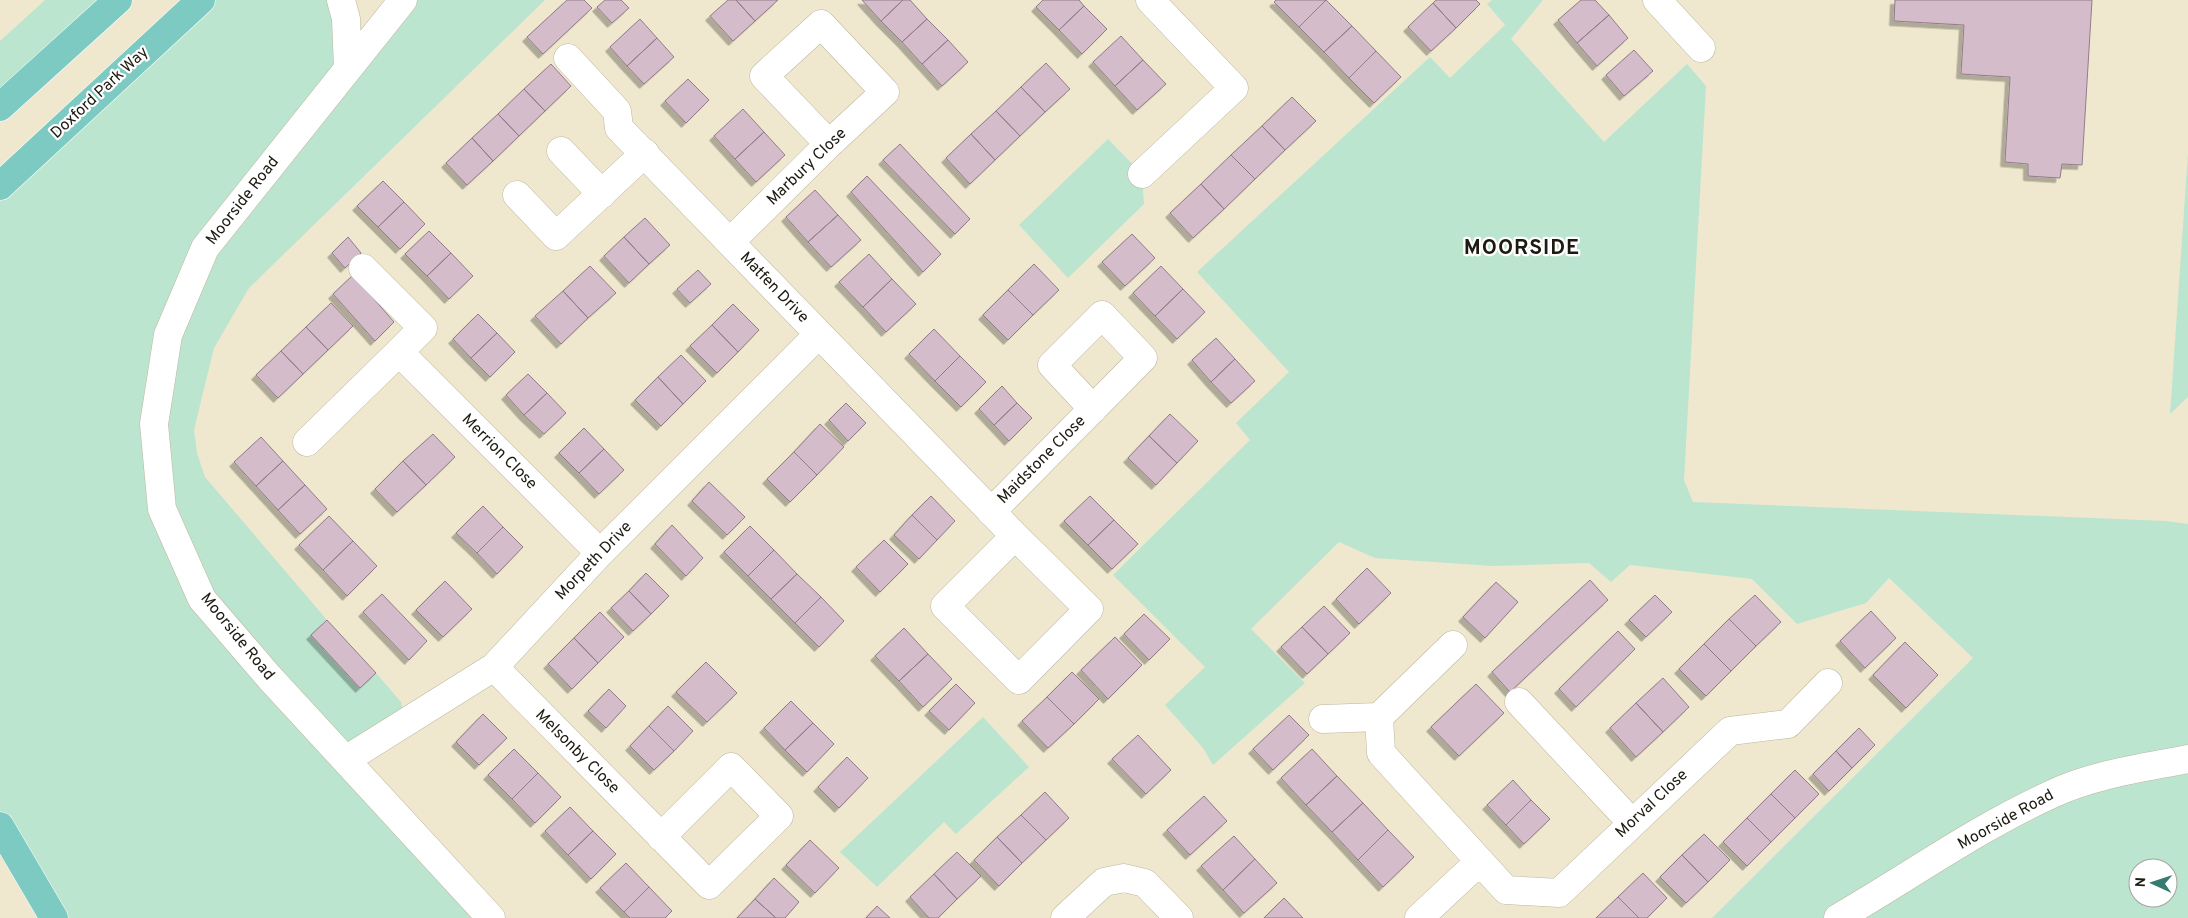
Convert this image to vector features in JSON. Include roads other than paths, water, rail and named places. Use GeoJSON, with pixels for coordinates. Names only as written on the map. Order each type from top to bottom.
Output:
{"type":"FeatureCollection","features":[{"type":"Feature","properties":{"kind":"main road"},"geometry":{"type":"LineString","coordinates":[[0,107],[118,0]]}},
{"type":"Feature","properties":{"kind":"main road","name":"Doxford Park Way"},"geometry":{"type":"LineString","coordinates":[[0,186],[201,0]]}},
{"type":"Feature","properties":{"kind":"main road"},"geometry":{"type":"LineString","coordinates":[[0,826],[54,918]]}},
{"type":"Feature","properties":{"kind":"street"},"geometry":{"type":"LineString","coordinates":[[341,0],[346,19],[348,69]]}},
{"type":"Feature","properties":{"kind":"street","name":"Moorside Road"},"geometry":{"type":"LineString","coordinates":[[403,0],[205,248],[168,336],[154,424],[162,509],[202,599],[269,677],[347,759],[491,918]]}},
{"type":"Feature","properties":{"kind":"street"},"geometry":{"type":"LineString","coordinates":[[1142,174],[1234,88],[1150,0]]}},
{"type":"Feature","properties":{"kind":"street"},"geometry":{"type":"LineString","coordinates":[[1657,0],[1701,48]]}},
{"type":"Feature","properties":{"kind":"street","name":"Marbury Close"},"geometry":{"type":"LineString","coordinates":[[730,242],[828,144],[885,92],[821,24],[764,76],[828,144]]}},
{"type":"Feature","properties":{"kind":"street","name":"Matfen Drive"},"geometry":{"type":"LineString","coordinates":[[568,58],[617,111],[619,128],[991,512],[1089,609],[1019,680],[945,606],[1015,536]]}},
{"type":"Feature","properties":{"kind":"street"},"geometry":{"type":"LineString","coordinates":[[561,151],[602,194]]}},
{"type":"Feature","properties":{"kind":"street"},"geometry":{"type":"LineString","coordinates":[[517,195],[556,236],[645,153]]}},
{"type":"Feature","properties":{"kind":"street"},"geometry":{"type":"LineString","coordinates":[[307,442],[422,328],[363,268]]}},
{"type":"Feature","properties":{"kind":"street","name":"Morpeth Drive"},"geometry":{"type":"LineString","coordinates":[[347,759],[494,667],[600,553],[819,334]]}},
{"type":"Feature","properties":{"kind":"street","name":"Merrion Close"},"geometry":{"type":"LineString","coordinates":[[399,352],[600,553]]}},
{"type":"Feature","properties":{"kind":"street","name":"Maidstone Close"},"geometry":{"type":"LineString","coordinates":[[991,512],[1093,408]]}},
{"type":"Feature","properties":{"kind":"street"},"geometry":{"type":"LineString","coordinates":[[1323,719],[1379,717],[1453,645]]}},
{"type":"Feature","properties":{"kind":"street","name":"Melsonby Close"},"geometry":{"type":"LineString","coordinates":[[494,667],[661,837]]}},
{"type":"Feature","properties":{"kind":"street","name":"Morval Close"},"geometry":{"type":"LineString","coordinates":[[1379,717],[1381,753],[1506,890],[1559,893],[1730,731],[1788,724],[1828,683]]}},
{"type":"Feature","properties":{"kind":"street"},"geometry":{"type":"LineString","coordinates":[[1520,702],[1632,822]]}},
{"type":"Feature","properties":{"kind":"street","name":"Moorside Road"},"geometry":{"type":"LineString","coordinates":[[1838,918],[1978,833],[2053,793],[2107,775],[2188,759]]}},
{"type":"Feature","properties":{"kind":"street"},"geometry":{"type":"LineString","coordinates":[[1418,918],[1479,862]]}},
{"type":"Feature","properties":{"kind":"street"},"geometry":{"type":"LineString","coordinates":[[1065,918],[1104,882],[1124,878],[1145,883],[1179,918]]}},
{"type":"Feature","properties":{"kind":"district","name":"MOORSIDE"},"geometry":{"type":"Point","coordinates":[1522,248]}}]}
